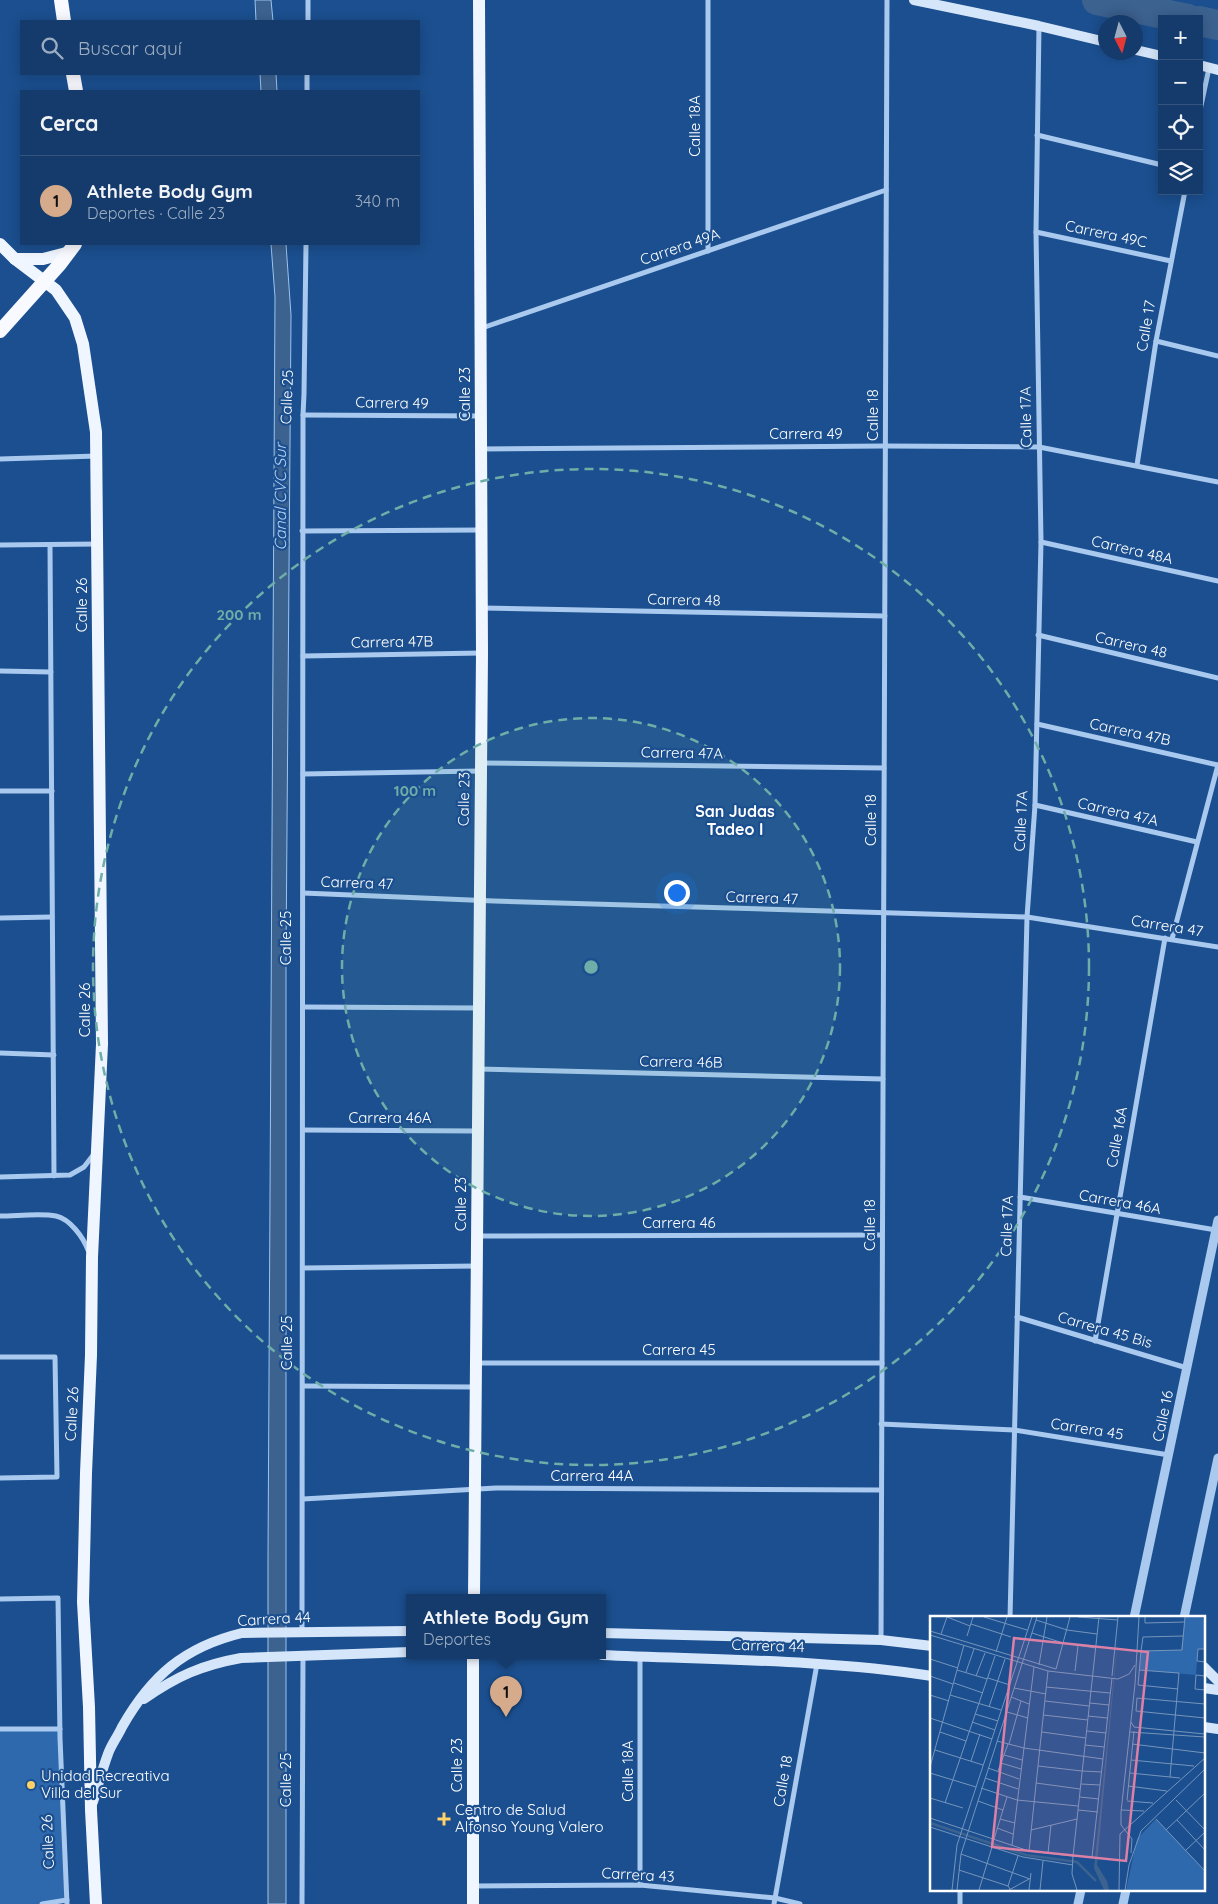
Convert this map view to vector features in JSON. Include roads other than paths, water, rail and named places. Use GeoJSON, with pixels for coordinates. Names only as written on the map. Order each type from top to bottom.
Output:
{"type":"FeatureCollection","features":[{"type":"Feature","properties":{"kind":"highway"},"geometry":{"type":"LineString","coordinates":[[61,0],[64,20]]}},
{"type":"Feature","properties":{"kind":"highway"},"geometry":{"type":"LineString","coordinates":[[73,75],[76,90]]}},
{"type":"Feature","properties":{"kind":"highway"},"geometry":{"type":"LineString","coordinates":[[0,331],[72,248]]}},
{"type":"Feature","properties":{"kind":"main road","name":"Calle 23"},"geometry":{"type":"LineString","coordinates":[[474,1594],[482,653],[479,0]]}},
{"type":"Feature","properties":{"kind":"main road"},"geometry":{"type":"LineString","coordinates":[[914,0],[1098,40]]}},
{"type":"Feature","properties":{"kind":"main road"},"geometry":{"type":"LineString","coordinates":[[1143,52],[1158,55]]}},
{"type":"Feature","properties":{"kind":"main road","name":"Calle 26"},"geometry":{"type":"LineString","coordinates":[[0,244],[15,259],[56,290],[75,318],[80,335],[96,432],[102,1044],[96,1139],[92,1257],[92,1355],[86,1474],[83,1602],[89,1707],[91,1810]]}},
{"type":"Feature","properties":{"kind":"main road"},"geometry":{"type":"LineString","coordinates":[[15,259],[43,259],[72,248]]}},
{"type":"Feature","properties":{"kind":"main road","name":"Carrera 44"},"geometry":{"type":"LineString","coordinates":[[91,1810],[108,1754],[135,1705],[153,1682],[194,1650],[217,1639],[242,1633],[406,1631]]}},
{"type":"Feature","properties":{"kind":"main road","name":"Carrera 44"},"geometry":{"type":"LineString","coordinates":[[606,1632],[881,1640],[930,1646]]}},
{"type":"Feature","properties":{"kind":"main road","name":"Carrera 44"},"geometry":{"type":"LineString","coordinates":[[135,1705],[187,1672],[214,1663],[241,1658],[406,1652]]}},
{"type":"Feature","properties":{"kind":"main road","name":"Carrera 44"},"geometry":{"type":"LineString","coordinates":[[606,1655],[817,1663],[930,1676]]}},
{"type":"Feature","properties":{"kind":"main road","name":"Calle 23"},"geometry":{"type":"LineString","coordinates":[[473,1659],[473,1904]]}},
{"type":"Feature","properties":{"kind":"main road"},"geometry":{"type":"LineString","coordinates":[[1206,1669],[1218,1681]]}},
{"type":"Feature","properties":{"kind":"main road"},"geometry":{"type":"LineString","coordinates":[[91,1810],[96,1904]]}},
{"type":"Feature","properties":{"kind":"street"},"geometry":{"type":"LineString","coordinates":[[308,0],[308,20]]}},
{"type":"Feature","properties":{"kind":"street","name":"Calle 18A"},"geometry":{"type":"LineString","coordinates":[[708,0],[708,251]]}},
{"type":"Feature","properties":{"kind":"street","name":"Calle 18"},"geometry":{"type":"LineString","coordinates":[[881,1640],[887,0]]}},
{"type":"Feature","properties":{"kind":"street","name":"Calle 17A"},"geometry":{"type":"LineString","coordinates":[[1010,1616],[1027,917],[1035,805],[1041,542],[1036,232],[1039,26]]}},
{"type":"Feature","properties":{"kind":"street"},"geometry":{"type":"LineString","coordinates":[[1201,105],[1209,68]]}},
{"type":"Feature","properties":{"kind":"street"},"geometry":{"type":"LineString","coordinates":[[307,75],[307,90]]}},
{"type":"Feature","properties":{"kind":"street"},"geometry":{"type":"LineString","coordinates":[[1037,135],[1158,164]]}},
{"type":"Feature","properties":{"kind":"street","name":"Carrera 49A"},"geometry":{"type":"LineString","coordinates":[[481,329],[886,190]]}},
{"type":"Feature","properties":{"kind":"street","name":"Calle 17"},"geometry":{"type":"LineString","coordinates":[[1136,465],[1156,341],[1184,195]]}},
{"type":"Feature","properties":{"kind":"street","name":"Carrera 49C"},"geometry":{"type":"LineString","coordinates":[[1036,232],[1171,261]]}},
{"type":"Feature","properties":{"kind":"street","name":"Calle 25"},"geometry":{"type":"LineString","coordinates":[[298,1632],[303,1499],[302,415],[304,394],[306,245]]}},
{"type":"Feature","properties":{"kind":"street"},"geometry":{"type":"LineString","coordinates":[[1156,341],[1218,356]]}},
{"type":"Feature","properties":{"kind":"street","name":"Carrera 49"},"geometry":{"type":"LineString","coordinates":[[302,415],[481,416]]}},
{"type":"Feature","properties":{"kind":"street","name":"Carrera 49"},"geometry":{"type":"LineString","coordinates":[[481,449],[885,446],[1039,447],[1218,482]]}},
{"type":"Feature","properties":{"kind":"street"},"geometry":{"type":"LineString","coordinates":[[0,459],[97,456]]}},
{"type":"Feature","properties":{"kind":"street"},"geometry":{"type":"LineString","coordinates":[[302,531],[482,530]]}},
{"type":"Feature","properties":{"kind":"street","name":"Carrera 48A"},"geometry":{"type":"LineString","coordinates":[[1041,542],[1218,582]]}},
{"type":"Feature","properties":{"kind":"street"},"geometry":{"type":"LineString","coordinates":[[0,545],[98,544]]}},
{"type":"Feature","properties":{"kind":"street"},"geometry":{"type":"LineString","coordinates":[[50,545],[54,1176]]}},
{"type":"Feature","properties":{"kind":"street","name":"Carrera 48"},"geometry":{"type":"LineString","coordinates":[[482,608],[885,616]]}},
{"type":"Feature","properties":{"kind":"street","name":"Carrera 48"},"geometry":{"type":"LineString","coordinates":[[1038,635],[1218,678]]}},
{"type":"Feature","properties":{"kind":"street","name":"Carrera 47B"},"geometry":{"type":"LineString","coordinates":[[303,656],[482,653]]}},
{"type":"Feature","properties":{"kind":"street"},"geometry":{"type":"LineString","coordinates":[[0,671],[51,672]]}},
{"type":"Feature","properties":{"kind":"street","name":"Carrera 47B"},"geometry":{"type":"LineString","coordinates":[[1037,724],[1218,765]]}},
{"type":"Feature","properties":{"kind":"street"},"geometry":{"type":"LineString","coordinates":[[1172,939],[1218,765]]}},
{"type":"Feature","properties":{"kind":"street","name":"Carrera 47A"},"geometry":{"type":"LineString","coordinates":[[303,774],[480,767],[884,768]]}},
{"type":"Feature","properties":{"kind":"street"},"geometry":{"type":"LineString","coordinates":[[0,791],[52,790]]}},
{"type":"Feature","properties":{"kind":"street","name":"Carrera 47A"},"geometry":{"type":"LineString","coordinates":[[1035,805],[1197,842]]}},
{"type":"Feature","properties":{"kind":"street","name":"Carrera 47"},"geometry":{"type":"LineString","coordinates":[[303,893],[884,914],[1027,917],[1218,947]]}},
{"type":"Feature","properties":{"kind":"street"},"geometry":{"type":"LineString","coordinates":[[0,918],[52,917]]}},
{"type":"Feature","properties":{"kind":"street","name":"Calle 16A"},"geometry":{"type":"LineString","coordinates":[[1095,1341],[1165,938]]}},
{"type":"Feature","properties":{"kind":"street"},"geometry":{"type":"LineString","coordinates":[[303,1007],[479,1008]]}},
{"type":"Feature","properties":{"kind":"street"},"geometry":{"type":"LineString","coordinates":[[0,1053],[54,1055]]}},
{"type":"Feature","properties":{"kind":"street","name":"Carrera 46B"},"geometry":{"type":"LineString","coordinates":[[478,1069],[883,1079]]}},
{"type":"Feature","properties":{"kind":"street","name":"Carrera 46A"},"geometry":{"type":"LineString","coordinates":[[303,1130],[478,1131]]}},
{"type":"Feature","properties":{"kind":"street"},"geometry":{"type":"LineString","coordinates":[[0,1177],[70,1175],[84,1167],[94,1154],[96,1139]]}},
{"type":"Feature","properties":{"kind":"street","name":"Carrera 46A"},"geometry":{"type":"LineString","coordinates":[[1020,1197],[1216,1230]]}},
{"type":"Feature","properties":{"kind":"street"},"geometry":{"type":"LineString","coordinates":[[0,1216],[57,1216],[75,1228],[84,1240],[92,1257]]}},
{"type":"Feature","properties":{"kind":"street","name":"Calle 16"},"geometry":{"type":"LineString","coordinates":[[1134,1616],[1218,1220]]}},
{"type":"Feature","properties":{"kind":"street","name":"Carrera 46"},"geometry":{"type":"LineString","coordinates":[[477,1236],[882,1235]]}},
{"type":"Feature","properties":{"kind":"street"},"geometry":{"type":"LineString","coordinates":[[303,1268],[477,1266]]}},
{"type":"Feature","properties":{"kind":"street","name":"Carrera 45 Bis"},"geometry":{"type":"LineString","coordinates":[[1017,1317],[1187,1368]]}},
{"type":"Feature","properties":{"kind":"street","name":"Calle 26"},"geometry":{"type":"LineString","coordinates":[[0,1357],[55,1357],[57,1476],[0,1478]]}},
{"type":"Feature","properties":{"kind":"street","name":"Carrera 45"},"geometry":{"type":"LineString","coordinates":[[476,1363],[882,1363]]}},
{"type":"Feature","properties":{"kind":"street"},"geometry":{"type":"LineString","coordinates":[[303,1386],[476,1387]]}},
{"type":"Feature","properties":{"kind":"street","name":"Carrera 45"},"geometry":{"type":"LineString","coordinates":[[882,1424],[1014,1430],[1168,1455]]}},
{"type":"Feature","properties":{"kind":"street"},"geometry":{"type":"LineString","coordinates":[[1184,1616],[1217,1470],[1218,1458]]}},
{"type":"Feature","properties":{"kind":"street","name":"Carrera 44A"},"geometry":{"type":"LineString","coordinates":[[303,1499],[475,1490],[881,1490]]}},
{"type":"Feature","properties":{"kind":"street","name":"Calle 26"},"geometry":{"type":"LineString","coordinates":[[0,1599],[58,1598],[60,1729],[67,1902]]}},
{"type":"Feature","properties":{"kind":"street","name":"Calle 25"},"geometry":{"type":"LineString","coordinates":[[298,1656],[302,1904]]}},
{"type":"Feature","properties":{"kind":"street","name":"Calle 18A"},"geometry":{"type":"LineString","coordinates":[[640,1657],[640,1885]]}},
{"type":"Feature","properties":{"kind":"street","name":"Calle 18"},"geometry":{"type":"LineString","coordinates":[[774,1901],[817,1663]]}},
{"type":"Feature","properties":{"kind":"street"},"geometry":{"type":"LineString","coordinates":[[0,1729],[60,1729]]}},
{"type":"Feature","properties":{"kind":"street","name":"Carrera 43"},"geometry":{"type":"LineString","coordinates":[[473,1886],[640,1885],[800,1904]]}},
{"type":"Feature","properties":{"kind":"street"},"geometry":{"type":"LineString","coordinates":[[42,1904],[67,1902]]}},
{"type":"Feature","properties":{"kind":"water"},"geometry":{"type":"Polygon","coordinates":[[[255,0],[271,0],[273,20],[256,20],[255,0]]]}},
{"type":"Feature","properties":{"kind":"water"},"geometry":{"type":"Polygon","coordinates":[[[260,75],[276,75],[277,90],[261,90],[260,75]]]}},
{"type":"Feature","properties":{"kind":"water","name":"Canal CVC Sur"},"geometry":{"type":"Polygon","coordinates":[[[271,245],[286,245],[291,315],[286,957],[286,1904],[268,1904],[268,1558],[275,297],[271,245]]]}},
{"type":"Feature","properties":{"kind":"waterway"},"geometry":{"type":"LineString","coordinates":[[1097,0],[1169,15]]}},
{"type":"Feature","properties":{"kind":"waterway"},"geometry":{"type":"LineString","coordinates":[[1203,22],[1218,25]]}},
{"type":"Feature","properties":{"kind":"place","name":"Athlete Body Gym"},"geometry":{"type":"Point","coordinates":[506,1717]}},
{"type":"Feature","properties":{"kind":"place","name":"Unidad Recreativa Villa del Sur"},"geometry":{"type":"Point","coordinates":[31,1785]}},
{"type":"Feature","properties":{"kind":"place","name":"Centro de Salud Alfonso Young Valero"},"geometry":{"type":"Point","coordinates":[444,1819]}},
{"type":"Feature","properties":{"kind":"district","name":"San Judas Tadeo I"},"geometry":{"type":"Point","coordinates":[735,820]}}]}
